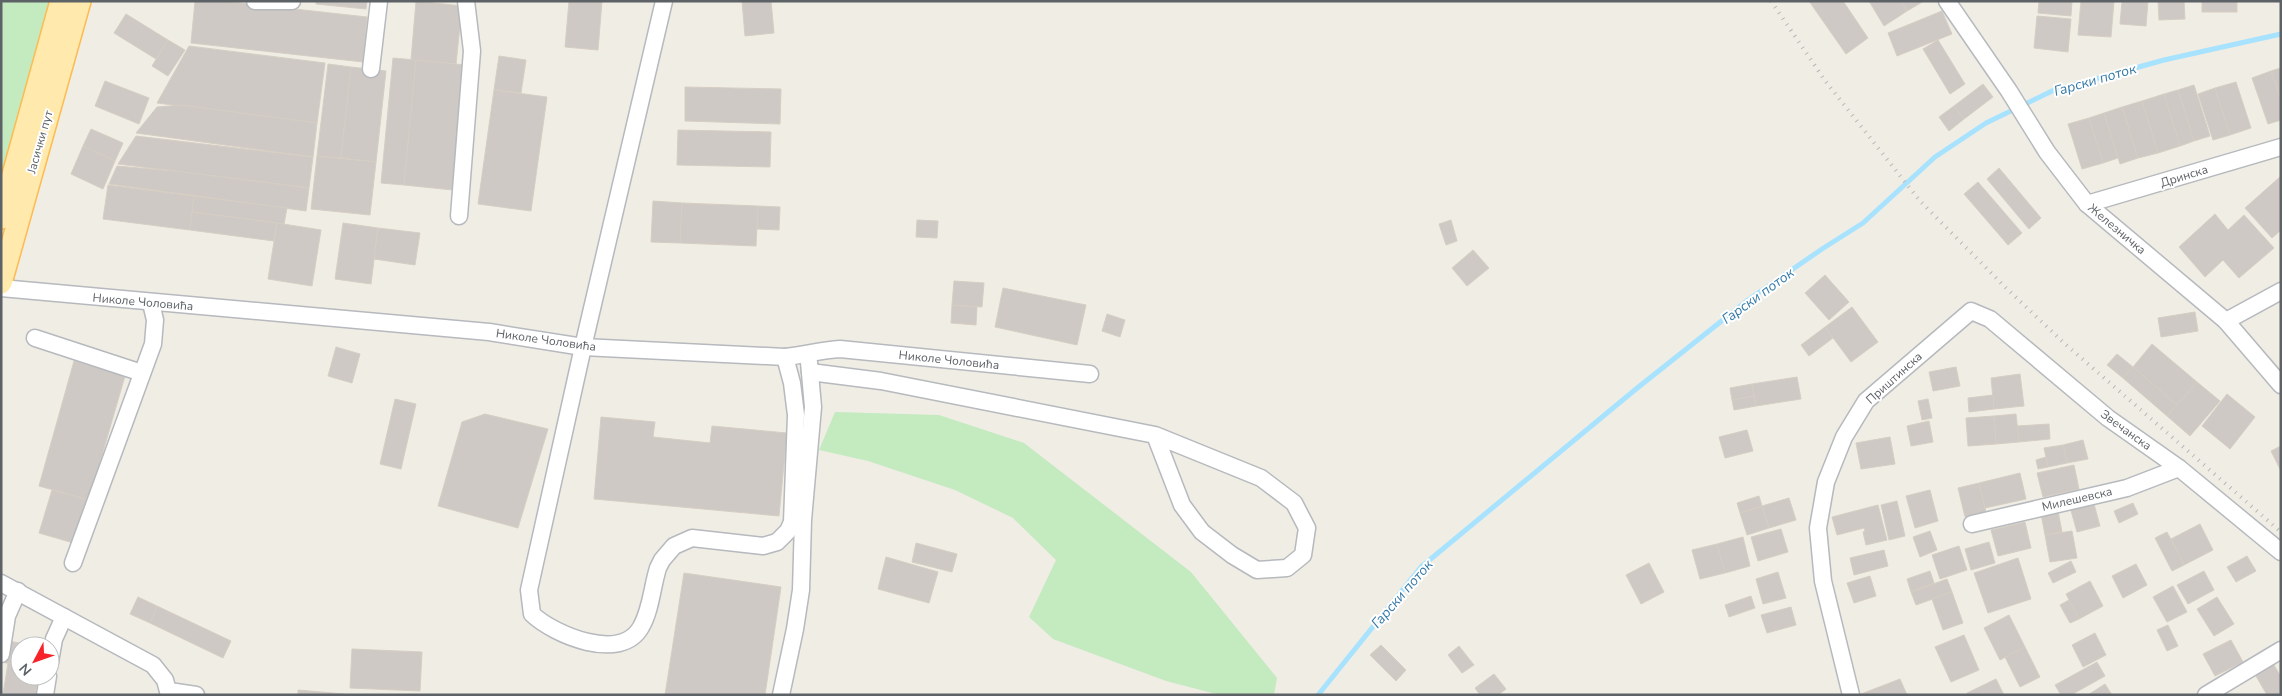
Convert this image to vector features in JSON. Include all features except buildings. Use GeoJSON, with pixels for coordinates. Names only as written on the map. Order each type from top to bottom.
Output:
{"type":"FeatureCollection","features":[{"type":"Feature","properties":{"kind":"main road","name":"Јасички пут"},"geometry":{"type":"LineString","coordinates":[[1,218],[61,1]]}},
{"type":"Feature","properties":{"kind":"main road","name":"Јасички пут"},"geometry":{"type":"LineString","coordinates":[[1,282],[80,1]]}},
{"type":"Feature","properties":{"kind":"street"},"geometry":{"type":"LineString","coordinates":[[255,1],[292,1]]}},
{"type":"Feature","properties":{"kind":"street"},"geometry":{"type":"LineString","coordinates":[[371,69],[379,1]]}},
{"type":"Feature","properties":{"kind":"street"},"geometry":{"type":"LineString","coordinates":[[459,216],[472,51],[466,1]]}},
{"type":"Feature","properties":{"kind":"street"},"geometry":{"type":"LineString","coordinates":[[664,1],[583,347],[528,598],[532,614],[538,620],[570,637],[597,644],[621,643],[636,634],[644,621],[658,568],[668,553],[683,541],[692,538],[763,546],[777,542],[788,531],[792,522],[796,415],[792,383],[785,357]]}},
{"type":"Feature","properties":{"kind":"street","name":"Железничка"},"geometry":{"type":"LineString","coordinates":[[1947,1],[2009,91],[2034,132],[2087,204],[2226,321],[2281,385]]}},
{"type":"Feature","properties":{"kind":"street","name":"Дринска"},"geometry":{"type":"LineString","coordinates":[[2087,204],[2281,147]]}},
{"type":"Feature","properties":{"kind":"street","name":"Николе Чоловића"},"geometry":{"type":"LineString","coordinates":[[1,288],[489,332],[583,347],[785,357],[808,354],[820,350],[840,349],[1090,374]]}},
{"type":"Feature","properties":{"kind":"street"},"geometry":{"type":"LineString","coordinates":[[2226,321],[2281,291]]}},
{"type":"Feature","properties":{"kind":"street"},"geometry":{"type":"LineString","coordinates":[[73,563],[153,344],[156,329],[151,303]]}},
{"type":"Feature","properties":{"kind":"street","name":"Звечанска"},"geometry":{"type":"LineString","coordinates":[[1971,311],[1990,319],[2108,418],[2179,468],[2281,552]]}},
{"type":"Feature","properties":{"kind":"street","name":"Приштинска"},"geometry":{"type":"LineString","coordinates":[[1852,695],[1823,581],[1818,528],[1826,482],[1844,437],[1866,400],[1971,311]]}},
{"type":"Feature","properties":{"kind":"street"},"geometry":{"type":"LineString","coordinates":[[35,338],[142,373]]}},
{"type":"Feature","properties":{"kind":"street"},"geometry":{"type":"LineString","coordinates":[[781,695],[796,629],[801,590],[803,520],[813,407],[808,354]]}},
{"type":"Feature","properties":{"kind":"street"},"geometry":{"type":"LineString","coordinates":[[810,372],[881,381],[1155,435],[1261,478],[1294,503],[1307,528],[1303,555],[1287,568],[1257,570],[1202,532],[1182,505],[1155,435]]}},
{"type":"Feature","properties":{"kind":"street","name":"Милешевска"},"geometry":{"type":"LineString","coordinates":[[1972,524],[2127,488],[2179,468]]}},
{"type":"Feature","properties":{"kind":"street"},"geometry":{"type":"LineString","coordinates":[[1,583],[153,665],[165,680],[169,693],[196,695]]}},
{"type":"Feature","properties":{"kind":"street"},"geometry":{"type":"LineString","coordinates":[[1,654],[7,616],[18,591]]}},
{"type":"Feature","properties":{"kind":"street"},"geometry":{"type":"LineString","coordinates":[[55,636],[64,618]]}},
{"type":"Feature","properties":{"kind":"street"},"geometry":{"type":"LineString","coordinates":[[2206,695],[2281,650]]}},
{"type":"Feature","properties":{"kind":"green space"},"geometry":{"type":"Polygon","coordinates":[[[1,1],[61,1],[1,218],[1,1]]]}},
{"type":"Feature","properties":{"kind":"green space"},"geometry":{"type":"Polygon","coordinates":[[[835,412],[939,415],[1024,443],[1191,572],[1277,678],[1274,695],[1220,695],[1166,681],[1053,639],[1029,617],[1056,560],[1013,518],[955,490],[868,461],[819,450],[835,412]]]}},
{"type":"Feature","properties":{"kind":"waterway","name":"Гарски поток"},"geometry":{"type":"LineString","coordinates":[[1318,695],[1421,567],[1636,389],[1748,300],[1863,223],[1935,157],[1986,123],[2052,91],[2164,60],[2281,34]]}},
{"type":"Feature","properties":{"kind":"railway"},"geometry":{"type":"LineString","coordinates":[[1771,1],[1826,82],[1920,201],[2005,287],[2064,343],[2281,532]]}}]}
